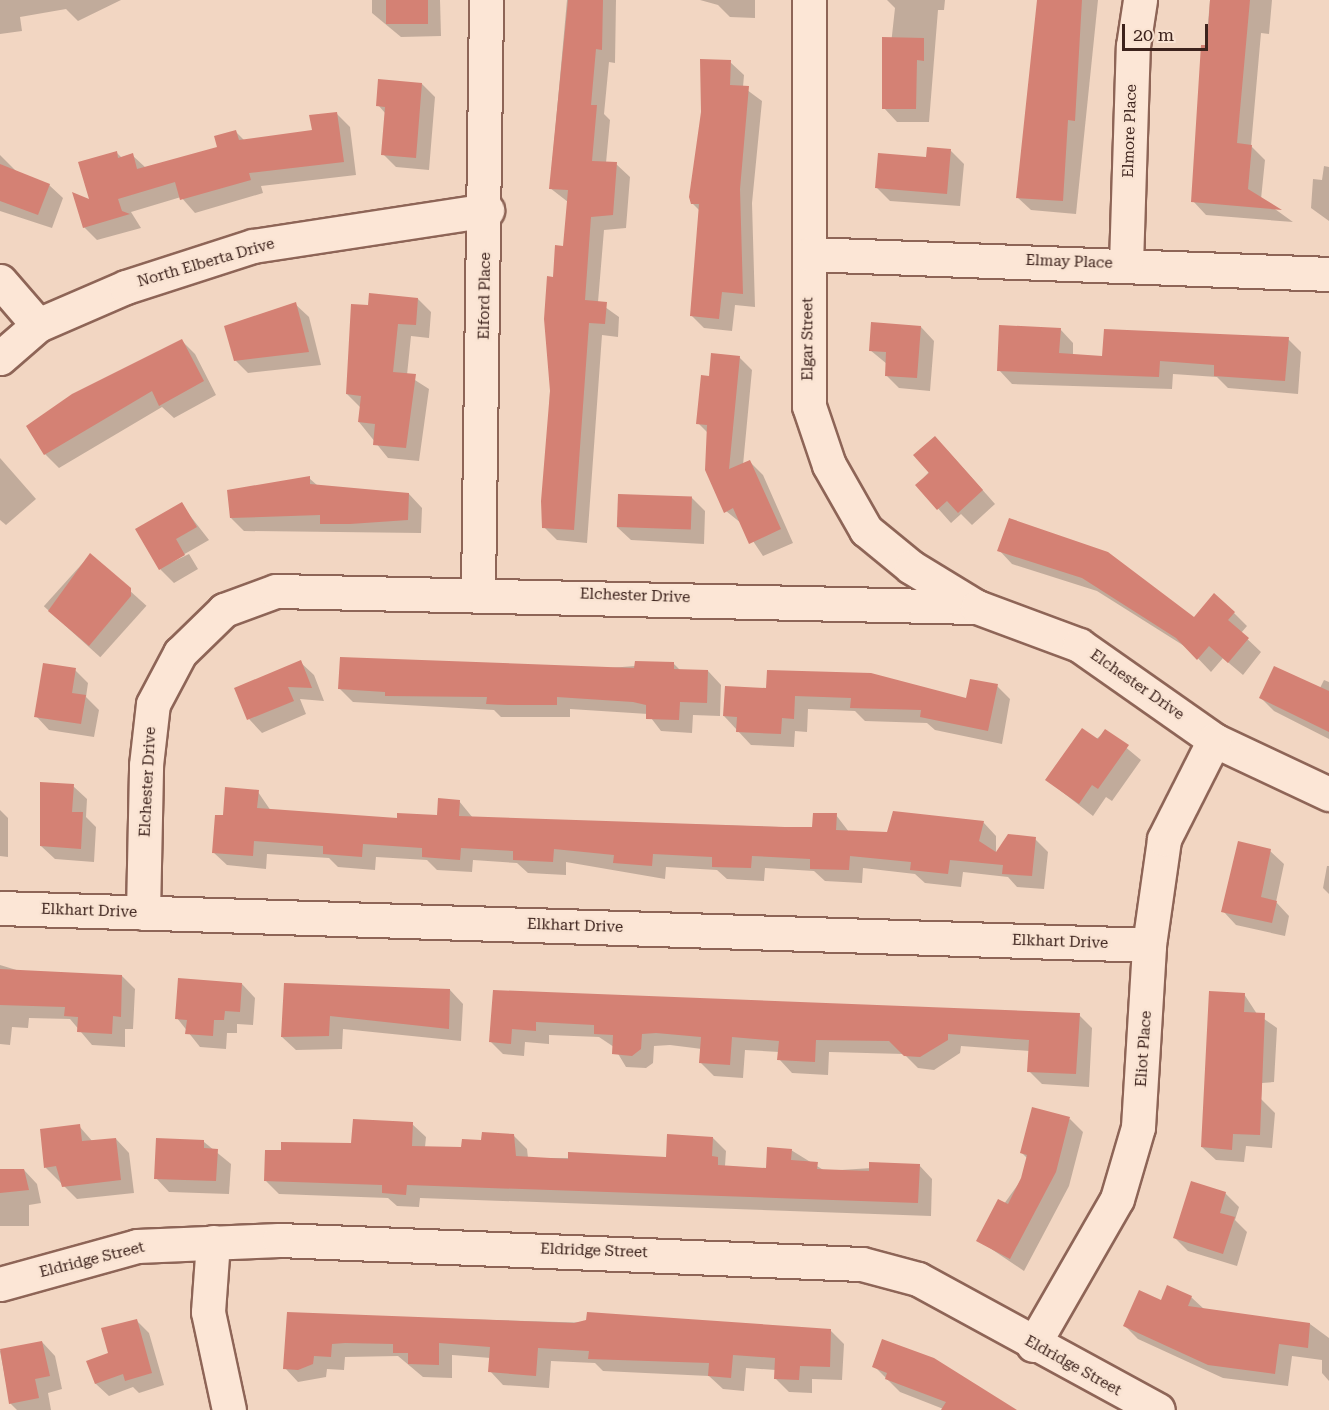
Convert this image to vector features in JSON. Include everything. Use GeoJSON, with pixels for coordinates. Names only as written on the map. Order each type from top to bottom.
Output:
{"type":"FeatureCollection","features":[{"type":"Feature","properties":{"kind":"street","name":"Elford Place"},"geometry":{"type":"LineString","coordinates":[[477,591],[487,210],[486,0]]}},
{"type":"Feature","properties":{"kind":"street","name":"Elgar Street"},"geometry":{"type":"LineString","coordinates":[[809,0],[809,406],[829,465],[866,530],[911,567],[976,607]]}},
{"type":"Feature","properties":{"kind":"street","name":"Elmore Place"},"geometry":{"type":"LineString","coordinates":[[1126,264],[1133,46],[1140,0]]}},
{"type":"Feature","properties":{"kind":"street","name":"North Elberta Drive"},"geometry":{"type":"LineString","coordinates":[[0,358],[38,325],[126,286],[253,246],[487,210]]}},
{"type":"Feature","properties":{"kind":"street","name":"Elmay Place"},"geometry":{"type":"LineString","coordinates":[[809,254],[1126,264],[1329,274]]}},
{"type":"Feature","properties":{"kind":"street"},"geometry":{"type":"LineString","coordinates":[[0,281],[38,325]]}},
{"type":"Feature","properties":{"kind":"street","name":"Elchester Drive"},"geometry":{"type":"LineString","coordinates":[[143,913],[146,765],[153,704],[180,653],[216,617],[276,591],[477,591],[976,607],[1079,645],[1214,741],[1329,794]]}},
{"type":"Feature","properties":{"kind":"street","name":"Eliot Place"},"geometry":{"type":"LineString","coordinates":[[1033,1345],[1117,1198],[1138,1127],[1149,945],[1164,838],[1214,741]]}},
{"type":"Feature","properties":{"kind":"street","name":"Elkhart Drive"},"geometry":{"type":"LineString","coordinates":[[0,908],[1149,945]]}},
{"type":"Feature","properties":{"kind":"street"},"geometry":{"type":"LineString","coordinates":[[213,1242],[208,1312],[229,1410]]}},
{"type":"Feature","properties":{"kind":"street","name":"Eldridge Street"},"geometry":{"type":"LineString","coordinates":[[0,1284],[137,1246],[213,1242],[862,1264],[918,1279],[1033,1345],[1158,1410]]}},
{"type":"Feature","properties":{"kind":"building"},"geometry":{"type":"Polygon","coordinates":[[[386,0],[428,0],[428,24],[386,24],[386,0]]]}},
{"type":"Feature","properties":{"kind":"building"},"geometry":{"type":"Polygon","coordinates":[[[568,0],[603,0],[602,50],[596,49],[591,105],[597,105],[592,161],[617,162],[613,215],[591,217],[585,300],[607,302],[605,324],[589,323],[574,530],[542,528],[541,501],[550,391],[544,319],[547,276],[553,277],[555,245],[563,246],[568,190],[549,189],[568,0]]]}},
{"type":"Feature","properties":{"kind":"building"},"geometry":{"type":"Polygon","coordinates":[[[1037,0],[1082,0],[1075,121],[1068,120],[1063,201],[1016,198],[1037,0]]]}},
{"type":"Feature","properties":{"kind":"building"},"geometry":{"type":"Polygon","coordinates":[[[1210,0],[1250,0],[1237,143],[1252,145],[1248,189],[1282,210],[1191,202],[1201,45],[1207,45],[1210,0]]]}},
{"type":"Feature","properties":{"kind":"building"},"geometry":{"type":"Polygon","coordinates":[[[882,37],[924,38],[924,61],[917,60],[916,109],[882,109],[882,37]]]}},
{"type":"Feature","properties":{"kind":"building"},"geometry":{"type":"Polygon","coordinates":[[[700,59],[731,60],[730,85],[749,86],[740,189],[743,294],[722,292],[719,319],[690,316],[699,204],[691,204],[689,197],[701,112],[700,59]]]}},
{"type":"Feature","properties":{"kind":"building"},"geometry":{"type":"Polygon","coordinates":[[[378,79],[422,83],[416,158],[381,155],[385,107],[376,106],[378,79]]]}},
{"type":"Feature","properties":{"kind":"building"},"geometry":{"type":"Polygon","coordinates":[[[337,112],[344,162],[249,173],[251,180],[180,200],[175,182],[118,199],[122,211],[130,214],[83,228],[72,192],[89,199],[78,162],[117,151],[118,158],[133,153],[137,169],[217,147],[214,136],[236,130],[239,140],[312,130],[309,115],[337,112]]]}},
{"type":"Feature","properties":{"kind":"building"},"geometry":{"type":"Polygon","coordinates":[[[927,147],[951,149],[947,194],[875,188],[878,153],[926,157],[927,147]]]}},
{"type":"Feature","properties":{"kind":"building"},"geometry":{"type":"Polygon","coordinates":[[[0,164],[50,184],[38,215],[0,201],[0,164]]]}},
{"type":"Feature","properties":{"kind":"building"},"geometry":{"type":"Polygon","coordinates":[[[369,293],[418,298],[416,325],[398,324],[393,372],[416,374],[406,448],[373,445],[375,424],[358,422],[361,396],[346,394],[351,304],[368,305],[369,293]]]}},
{"type":"Feature","properties":{"kind":"building"},"geometry":{"type":"Polygon","coordinates":[[[296,302],[309,352],[234,361],[224,326],[296,302]]]}},
{"type":"Feature","properties":{"kind":"building"},"geometry":{"type":"Polygon","coordinates":[[[871,322],[921,326],[917,378],[885,376],[886,352],[869,351],[871,322]]]}},
{"type":"Feature","properties":{"kind":"building"},"geometry":{"type":"Polygon","coordinates":[[[999,325],[1061,328],[1059,353],[1102,356],[1104,329],[1289,337],[1285,381],[1214,376],[1214,365],[1160,361],[1159,377],[997,371],[999,325]]]}},
{"type":"Feature","properties":{"kind":"building"},"geometry":{"type":"Polygon","coordinates":[[[182,339],[204,381],[159,406],[152,391],[44,455],[26,426],[72,394],[182,339]]]}},
{"type":"Feature","properties":{"kind":"building"},"geometry":{"type":"Polygon","coordinates":[[[711,353],[740,356],[729,469],[750,460],[781,529],[749,544],[733,508],[724,513],[705,470],[707,425],[696,424],[701,375],[709,376],[711,353]]]}},
{"type":"Feature","properties":{"kind":"building"},"geometry":{"type":"Polygon","coordinates":[[[935,436],[983,490],[958,513],[947,501],[937,510],[915,485],[929,473],[913,455],[935,436]]]}},
{"type":"Feature","properties":{"kind":"building"},"geometry":{"type":"Polygon","coordinates":[[[310,476],[310,484],[409,493],[408,520],[320,524],[320,515],[230,518],[227,490],[310,476]]]}},
{"type":"Feature","properties":{"kind":"building"},"geometry":{"type":"Polygon","coordinates":[[[618,494],[692,497],[691,530],[617,527],[618,494]]]}},
{"type":"Feature","properties":{"kind":"building"},"geometry":{"type":"Polygon","coordinates":[[[182,502],[197,527],[176,539],[185,555],[159,570],[135,529],[182,502]]]}},
{"type":"Feature","properties":{"kind":"building"},"geometry":{"type":"Polygon","coordinates":[[[1009,518],[1108,552],[1194,617],[1214,593],[1235,612],[1228,620],[1249,638],[1228,663],[1209,646],[1197,660],[1176,638],[1082,578],[997,551],[1009,518]]]}},
{"type":"Feature","properties":{"kind":"building"},"geometry":{"type":"Polygon","coordinates":[[[90,553],[131,588],[131,596],[89,646],[48,611],[90,553]]]}},
{"type":"Feature","properties":{"kind":"building"},"geometry":{"type":"Polygon","coordinates":[[[340,657],[634,668],[635,661],[674,662],[674,669],[708,670],[707,703],[680,702],[679,720],[646,719],[646,705],[633,702],[557,697],[557,705],[508,705],[486,704],[487,697],[385,696],[385,692],[338,689],[340,657]]]}},
{"type":"Feature","properties":{"kind":"building"},"geometry":{"type":"Polygon","coordinates":[[[301,660],[312,688],[288,687],[294,701],[247,720],[234,688],[301,660]]]}},
{"type":"Feature","properties":{"kind":"building"},"geometry":{"type":"Polygon","coordinates":[[[43,663],[76,668],[72,693],[86,695],[81,724],[34,717],[43,663]]]}},
{"type":"Feature","properties":{"kind":"building"},"geometry":{"type":"Polygon","coordinates":[[[1274,666],[1329,691],[1329,732],[1259,698],[1274,666]]]}},
{"type":"Feature","properties":{"kind":"building"},"geometry":{"type":"Polygon","coordinates":[[[767,670],[871,673],[966,698],[970,679],[998,684],[988,731],[920,717],[921,710],[850,708],[851,698],[795,696],[794,719],[782,718],[781,734],[736,732],[737,717],[723,716],[725,686],[766,688],[767,670]]]}},
{"type":"Feature","properties":{"kind":"building"},"geometry":{"type":"Polygon","coordinates":[[[1082,728],[1098,739],[1105,729],[1129,745],[1098,789],[1092,785],[1079,804],[1045,780],[1082,728]]]}},
{"type":"Feature","properties":{"kind":"building"},"geometry":{"type":"Polygon","coordinates":[[[40,782],[74,784],[72,812],[83,812],[81,849],[40,846],[40,782]]]}},
{"type":"Feature","properties":{"kind":"building"},"geometry":{"type":"Polygon","coordinates":[[[225,787],[259,790],[257,808],[397,818],[397,813],[437,815],[438,798],[460,800],[459,816],[812,827],[813,813],[837,813],[836,830],[887,832],[893,811],[984,821],[979,841],[996,852],[1008,834],[1036,837],[1032,876],[1002,874],[1003,865],[950,860],[948,874],[910,870],[911,862],[850,856],[849,870],[810,869],[810,859],[752,856],[751,868],[712,867],[712,857],[653,854],[652,866],[613,863],[614,855],[554,849],[553,862],[513,860],[513,851],[461,848],[460,860],[422,857],[422,848],[363,844],[362,857],[323,854],[323,846],[254,841],[253,856],[212,853],[215,815],[223,815],[225,787]]]}},
{"type":"Feature","properties":{"kind":"building"},"geometry":{"type":"Polygon","coordinates":[[[1238,841],[1271,849],[1261,897],[1277,901],[1272,923],[1221,912],[1238,841]]]}},
{"type":"Feature","properties":{"kind":"building"},"geometry":{"type":"Polygon","coordinates":[[[0,969],[122,975],[121,1017],[113,1016],[112,1034],[77,1032],[78,1017],[64,1016],[65,1007],[0,1005],[0,969]]]}},
{"type":"Feature","properties":{"kind":"building"},"geometry":{"type":"Polygon","coordinates":[[[178,978],[242,983],[240,1012],[225,1011],[224,1020],[214,1020],[213,1036],[185,1034],[187,1020],[175,1019],[178,978]]]}},
{"type":"Feature","properties":{"kind":"building"},"geometry":{"type":"Polygon","coordinates":[[[284,983],[450,989],[449,1029],[330,1016],[329,1036],[281,1037],[284,983]]]}},
{"type":"Feature","properties":{"kind":"building"},"geometry":{"type":"Polygon","coordinates":[[[493,990],[1080,1013],[1076,1074],[1027,1072],[1029,1040],[948,1034],[948,1040],[920,1057],[904,1056],[889,1041],[816,1040],[815,1062],[777,1060],[779,1041],[732,1037],[730,1065],[699,1063],[701,1037],[642,1034],[641,1049],[632,1056],[612,1054],[613,1035],[594,1034],[594,1025],[536,1022],[536,1031],[512,1029],[511,1044],[489,1042],[493,990]]]}},
{"type":"Feature","properties":{"kind":"building"},"geometry":{"type":"Polygon","coordinates":[[[1209,991],[1245,993],[1244,1012],[1265,1013],[1260,1135],[1233,1134],[1232,1150],[1201,1147],[1209,991]]]}},
{"type":"Feature","properties":{"kind":"building"},"geometry":{"type":"Polygon","coordinates":[[[1032,1107],[1070,1117],[1056,1172],[1010,1259],[976,1241],[998,1199],[1008,1204],[1021,1178],[1027,1155],[1020,1153],[1032,1107]]]}},
{"type":"Feature","properties":{"kind":"building"},"geometry":{"type":"Polygon","coordinates":[[[353,1119],[413,1122],[412,1146],[461,1147],[462,1139],[481,1140],[482,1132],[514,1134],[516,1156],[568,1159],[568,1152],[666,1157],[667,1134],[713,1137],[712,1156],[718,1157],[718,1165],[766,1168],[767,1147],[792,1149],[791,1160],[818,1162],[817,1169],[869,1171],[869,1162],[920,1164],[918,1203],[407,1185],[406,1195],[382,1193],[382,1185],[264,1181],[265,1150],[281,1150],[281,1142],[351,1143],[353,1119]]]}},
{"type":"Feature","properties":{"kind":"building"},"geometry":{"type":"Polygon","coordinates":[[[80,1124],[82,1141],[116,1138],[121,1180],[62,1187],[56,1166],[44,1168],[40,1129],[80,1124]]]}},
{"type":"Feature","properties":{"kind":"building"},"geometry":{"type":"Polygon","coordinates":[[[156,1138],[204,1140],[204,1148],[218,1149],[216,1181],[154,1179],[156,1138]]]}},
{"type":"Feature","properties":{"kind":"building"},"geometry":{"type":"Polygon","coordinates":[[[0,1169],[24,1169],[29,1190],[0,1193],[0,1169]]]}},
{"type":"Feature","properties":{"kind":"building"},"geometry":{"type":"Polygon","coordinates":[[[1191,1181],[1226,1192],[1220,1213],[1235,1217],[1223,1254],[1173,1238],[1191,1181]]]}},
{"type":"Feature","properties":{"kind":"building"},"geometry":{"type":"Polygon","coordinates":[[[1167,1285],[1192,1296],[1188,1306],[1310,1323],[1308,1348],[1279,1344],[1275,1374],[1208,1365],[1123,1326],[1139,1290],[1161,1300],[1167,1285]]]}},
{"type":"Feature","properties":{"kind":"building"},"geometry":{"type":"Polygon","coordinates":[[[287,1312],[574,1323],[586,1320],[587,1312],[831,1329],[830,1367],[800,1366],[799,1380],[774,1379],[775,1358],[733,1355],[731,1378],[708,1376],[709,1363],[588,1359],[589,1351],[538,1348],[536,1376],[488,1372],[490,1347],[439,1343],[439,1365],[408,1364],[408,1353],[393,1353],[393,1344],[345,1343],[332,1344],[331,1357],[314,1356],[313,1364],[298,1370],[283,1369],[287,1312]]]}},
{"type":"Feature","properties":{"kind":"building"},"geometry":{"type":"Polygon","coordinates":[[[137,1319],[152,1373],[125,1381],[123,1374],[95,1384],[86,1361],[108,1353],[101,1328],[137,1319]]]}},
{"type":"Feature","properties":{"kind":"building"},"geometry":{"type":"Polygon","coordinates":[[[882,1339],[934,1358],[1017,1410],[941,1410],[946,1402],[885,1379],[887,1373],[872,1367],[882,1339]]]}},
{"type":"Feature","properties":{"kind":"building"},"geometry":{"type":"Polygon","coordinates":[[[42,1341],[50,1376],[35,1379],[39,1398],[9,1404],[0,1349],[42,1341]]]}}]}
